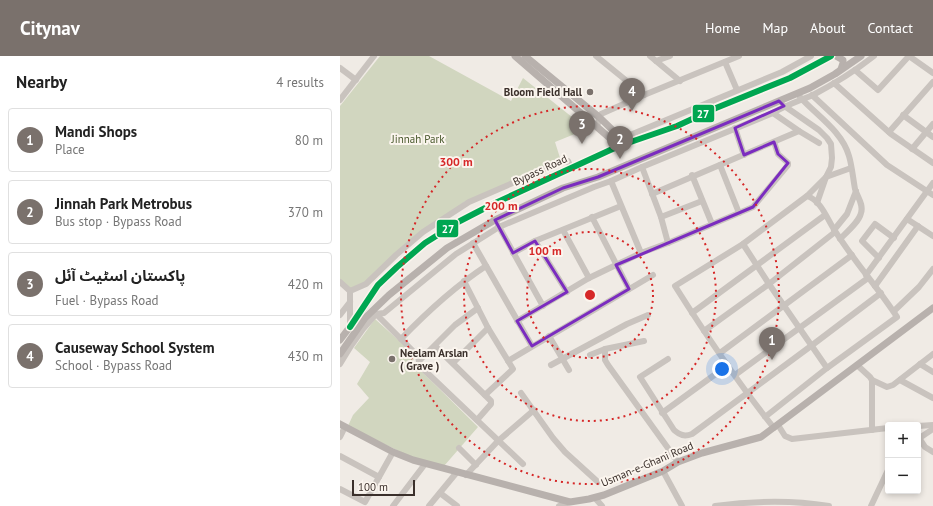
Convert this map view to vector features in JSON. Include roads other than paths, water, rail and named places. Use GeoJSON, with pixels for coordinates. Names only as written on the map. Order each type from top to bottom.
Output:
{"type":"FeatureCollection","features":[{"type":"Feature","properties":{"kind":"main road"},"geometry":{"type":"LineString","coordinates":[[515,56],[597,126],[620,142]]}},
{"type":"Feature","properties":{"kind":"main road"},"geometry":{"type":"LineString","coordinates":[[525,56],[599,117],[620,142]]}},
{"type":"Feature","properties":{"kind":"main road","name":"Bypass Road"},"geometry":{"type":"LineString","coordinates":[[340,340],[362,311],[378,285],[426,242],[460,221],[620,142],[677,126],[716,108],[790,78],[832,56]]}},
{"type":"Feature","properties":{"kind":"main road"},"geometry":{"type":"LineString","coordinates":[[836,56],[843,60],[841,69]]}},
{"type":"Feature","properties":{"kind":"main road"},"geometry":{"type":"LineString","coordinates":[[844,56],[848,60],[854,61]]}},
{"type":"Feature","properties":{"kind":"main road"},"geometry":{"type":"LineString","coordinates":[[340,354],[366,318],[375,312],[389,295],[447,248],[495,220],[563,188],[598,177],[782,104],[797,93],[810,88],[861,56]]}},
{"type":"Feature","properties":{"kind":"main road"},"geometry":{"type":"LineString","coordinates":[[367,302],[375,312]]}},
{"type":"Feature","properties":{"kind":"main road","name":"Usman-e-Ghani Road"},"geometry":{"type":"LineString","coordinates":[[342,425],[393,452],[425,464],[570,502],[595,498],[663,471],[678,462],[702,453],[761,437],[933,308]]}},
{"type":"Feature","properties":{"kind":"street"},"geometry":{"type":"LineString","coordinates":[[596,56],[644,95]]}},
{"type":"Feature","properties":{"kind":"street"},"geometry":{"type":"LineString","coordinates":[[650,56],[680,81]]}},
{"type":"Feature","properties":{"kind":"street"},"geometry":{"type":"LineString","coordinates":[[656,61],[670,56]]}},
{"type":"Feature","properties":{"kind":"street"},"geometry":{"type":"LineString","coordinates":[[597,126],[601,114],[739,56]]}},
{"type":"Feature","properties":{"kind":"street"},"geometry":{"type":"LineString","coordinates":[[620,142],[737,90],[782,72],[811,56]]}},
{"type":"Feature","properties":{"kind":"street"},"geometry":{"type":"LineString","coordinates":[[375,312],[384,313],[438,267],[499,227],[773,113],[782,104],[802,100],[834,83],[874,56]]}},
{"type":"Feature","properties":{"kind":"street"},"geometry":{"type":"LineString","coordinates":[[855,70],[878,90],[909,56],[933,73]]}},
{"type":"Feature","properties":{"kind":"street"},"geometry":{"type":"LineString","coordinates":[[340,99],[373,57]]}},
{"type":"Feature","properties":{"kind":"street"},"geometry":{"type":"LineString","coordinates":[[725,62],[737,90]]}},
{"type":"Feature","properties":{"kind":"street"},"geometry":{"type":"LineString","coordinates":[[340,68],[356,80]]}},
{"type":"Feature","properties":{"kind":"street"},"geometry":{"type":"LineString","coordinates":[[889,132],[933,82]]}},
{"type":"Feature","properties":{"kind":"street"},"geometry":{"type":"LineString","coordinates":[[834,83],[889,132],[933,163]]}},
{"type":"Feature","properties":{"kind":"street"},"geometry":{"type":"LineString","coordinates":[[797,93],[802,100],[836,132],[843,141],[850,156],[851,168],[861,207],[861,214],[840,239]]}},
{"type":"Feature","properties":{"kind":"street"},"geometry":{"type":"LineString","coordinates":[[812,95],[887,165],[933,195]]}},
{"type":"Feature","properties":{"kind":"street"},"geometry":{"type":"LineString","coordinates":[[782,104],[819,130],[831,144],[831,167],[826,177],[818,203]]}},
{"type":"Feature","properties":{"kind":"street"},"geometry":{"type":"LineString","coordinates":[[773,113],[818,143]]}},
{"type":"Feature","properties":{"kind":"street"},"geometry":{"type":"LineString","coordinates":[[903,116],[933,137]]}},
{"type":"Feature","properties":{"kind":"street"},"geometry":{"type":"LineString","coordinates":[[912,149],[933,124]]}},
{"type":"Feature","properties":{"kind":"street"},"geometry":{"type":"LineString","coordinates":[[735,128],[744,155]]}},
{"type":"Feature","properties":{"kind":"street"},"geometry":{"type":"LineString","coordinates":[[652,194],[799,131]]}},
{"type":"Feature","properties":{"kind":"street"},"geometry":{"type":"LineString","coordinates":[[517,320],[589,278],[641,253],[668,243],[753,206],[788,165],[788,163],[778,154],[774,142]]}},
{"type":"Feature","properties":{"kind":"street"},"geometry":{"type":"LineString","coordinates":[[350,291],[366,284],[396,255],[423,232],[468,202],[559,163],[568,161],[570,168]]}},
{"type":"Feature","properties":{"kind":"street"},"geometry":{"type":"LineString","coordinates":[[635,162],[640,168],[652,194],[661,217],[668,243]]}},
{"type":"Feature","properties":{"kind":"street"},"geometry":{"type":"LineString","coordinates":[[720,166],[739,213]]}},
{"type":"Feature","properties":{"kind":"street"},"geometry":{"type":"LineString","coordinates":[[851,168],[826,177],[807,196],[743,244],[675,286],[704,332],[720,352],[746,393],[765,417],[785,436],[792,439],[885,428]]}},
{"type":"Feature","properties":{"kind":"street"},"geometry":{"type":"LineString","coordinates":[[692,176],[712,224]]}},
{"type":"Feature","properties":{"kind":"street"},"geometry":{"type":"LineString","coordinates":[[612,181],[641,253]]}},
{"type":"Feature","properties":{"kind":"street"},"geometry":{"type":"LineString","coordinates":[[735,375],[867,277],[926,190],[933,183]]}},
{"type":"Feature","properties":{"kind":"street"},"geometry":{"type":"LineString","coordinates":[[704,332],[769,284],[835,231],[847,214],[856,191]]}},
{"type":"Feature","properties":{"kind":"street"},"geometry":{"type":"LineString","coordinates":[[765,417],[827,368],[897,316],[840,239],[818,203],[807,196]]}},
{"type":"Feature","properties":{"kind":"street"},"geometry":{"type":"LineString","coordinates":[[661,217],[702,201]]}},
{"type":"Feature","properties":{"kind":"street"},"geometry":{"type":"LineString","coordinates":[[513,253],[535,241],[621,206]]}},
{"type":"Feature","properties":{"kind":"street"},"geometry":{"type":"LineString","coordinates":[[692,313],[826,215]]}},
{"type":"Feature","properties":{"kind":"street"},"geometry":{"type":"LineString","coordinates":[[592,217],[629,289]]}},
{"type":"Feature","properties":{"kind":"street"},"geometry":{"type":"LineString","coordinates":[[907,219],[933,236]]}},
{"type":"Feature","properties":{"kind":"street"},"geometry":{"type":"LineString","coordinates":[[495,220],[543,306]]}},
{"type":"Feature","properties":{"kind":"street"},"geometry":{"type":"LineString","coordinates":[[879,258],[862,241],[875,224],[894,238]]}},
{"type":"Feature","properties":{"kind":"street"},"geometry":{"type":"LineString","coordinates":[[875,286],[918,226]]}},
{"type":"Feature","properties":{"kind":"street"},"geometry":{"type":"LineString","coordinates":[[562,230],[589,278]]}},
{"type":"Feature","properties":{"kind":"street"},"geometry":{"type":"LineString","coordinates":[[535,241],[567,292]]}},
{"type":"Feature","properties":{"kind":"street"},"geometry":{"type":"LineString","coordinates":[[473,243],[532,346]]}},
{"type":"Feature","properties":{"kind":"street"},"geometry":{"type":"LineString","coordinates":[[743,244],[827,368]]}},
{"type":"Feature","properties":{"kind":"street"},"geometry":{"type":"LineString","coordinates":[[720,352],[852,255]]}},
{"type":"Feature","properties":{"kind":"street"},"geometry":{"type":"LineString","coordinates":[[401,339],[426,313],[464,281],[486,266]]}},
{"type":"Feature","properties":{"kind":"street"},"geometry":{"type":"LineString","coordinates":[[894,311],[919,287],[933,268]]}},
{"type":"Feature","properties":{"kind":"street"},"geometry":{"type":"LineString","coordinates":[[508,361],[653,275]]}},
{"type":"Feature","properties":{"kind":"street"},"geometry":{"type":"LineString","coordinates":[[464,281],[488,328],[513,369],[485,395]]}},
{"type":"Feature","properties":{"kind":"street"},"geometry":{"type":"LineString","coordinates":[[340,282],[350,291],[350,328]]}},
{"type":"Feature","properties":{"kind":"street"},"geometry":{"type":"LineString","coordinates":[[668,358],[640,378],[674,430],[686,436],[692,434],[812,346],[880,293]]}},
{"type":"Feature","properties":{"kind":"street"},"geometry":{"type":"LineString","coordinates":[[340,316],[351,300]]}},
{"type":"Feature","properties":{"kind":"street"},"geometry":{"type":"LineString","coordinates":[[419,361],[455,325],[478,308]]}},
{"type":"Feature","properties":{"kind":"street"},"geometry":{"type":"LineString","coordinates":[[375,312],[418,356],[420,366],[523,464]]}},
{"type":"Feature","properties":{"kind":"street"},"geometry":{"type":"LineString","coordinates":[[340,364],[375,312]]}},
{"type":"Feature","properties":{"kind":"street"},"geometry":{"type":"LineString","coordinates":[[551,365],[574,351],[648,315]]}},
{"type":"Feature","properties":{"kind":"street"},"geometry":{"type":"LineString","coordinates":[[452,363],[488,328]]}},
{"type":"Feature","properties":{"kind":"street"},"geometry":{"type":"LineString","coordinates":[[549,336],[569,370]]}},
{"type":"Feature","properties":{"kind":"street"},"geometry":{"type":"LineString","coordinates":[[590,355],[605,349],[644,341]]}},
{"type":"Feature","properties":{"kind":"street"},"geometry":{"type":"LineString","coordinates":[[435,346],[492,402],[477,420]]}},
{"type":"Feature","properties":{"kind":"street"},"geometry":{"type":"LineString","coordinates":[[605,349],[605,360],[608,365],[678,462]]}},
{"type":"Feature","properties":{"kind":"street"},"geometry":{"type":"LineString","coordinates":[[857,364],[872,380],[887,387],[900,380],[933,354]]}},
{"type":"Feature","properties":{"kind":"street"},"geometry":{"type":"LineString","coordinates":[[920,364],[933,372]]}},
{"type":"Feature","properties":{"kind":"street"},"geometry":{"type":"LineString","coordinates":[[662,413],[728,365]]}},
{"type":"Feature","properties":{"kind":"street"},"geometry":{"type":"LineString","coordinates":[[872,380],[872,430]]}},
{"type":"Feature","properties":{"kind":"street"},"geometry":{"type":"LineString","coordinates":[[900,380],[933,398]]}},
{"type":"Feature","properties":{"kind":"street"},"geometry":{"type":"LineString","coordinates":[[521,393],[553,438],[565,452],[598,482]]}},
{"type":"Feature","properties":{"kind":"street"},"geometry":{"type":"LineString","coordinates":[[466,474],[498,441],[534,410]]}},
{"type":"Feature","properties":{"kind":"street"},"geometry":{"type":"LineString","coordinates":[[340,437],[342,425]]}},
{"type":"Feature","properties":{"kind":"street"},"geometry":{"type":"LineString","coordinates":[[921,426],[933,425]]}},
{"type":"Feature","properties":{"kind":"street"},"geometry":{"type":"LineString","coordinates":[[921,438],[933,429]]}},
{"type":"Feature","properties":{"kind":"street"},"geometry":{"type":"LineString","coordinates":[[921,442],[925,447],[933,452]]}},
{"type":"Feature","properties":{"kind":"street"},"geometry":{"type":"LineString","coordinates":[[459,448],[476,464]]}},
{"type":"Feature","properties":{"kind":"street"},"geometry":{"type":"LineString","coordinates":[[340,488],[365,502],[393,452]]}},
{"type":"Feature","properties":{"kind":"street"},"geometry":{"type":"LineString","coordinates":[[340,456],[379,477]]}},
{"type":"Feature","properties":{"kind":"street"},"geometry":{"type":"LineString","coordinates":[[393,506],[425,464]]}},
{"type":"Feature","properties":{"kind":"street"},"geometry":{"type":"LineString","coordinates":[[663,471],[682,506]]}},
{"type":"Feature","properties":{"kind":"street"},"geometry":{"type":"LineString","coordinates":[[432,505],[457,472]]}},
{"type":"Feature","properties":{"kind":"street"},"geometry":{"type":"LineString","coordinates":[[870,506],[885,476]]}},
{"type":"Feature","properties":{"kind":"street"},"geometry":{"type":"LineString","coordinates":[[440,493],[457,506]]}},
{"type":"Feature","properties":{"kind":"street"},"geometry":{"type":"LineString","coordinates":[[595,498],[602,506]]}},
{"type":"Feature","properties":{"kind":"street"},"geometry":{"type":"LineString","coordinates":[[559,506],[570,502]]}},
{"type":"Feature","properties":{"kind":"street"},"geometry":{"type":"LineString","coordinates":[[715,506],[774,502],[829,506]]}},
{"type":"Feature","properties":{"kind":"place","name":"Bloom Field Hall"},"geometry":{"type":"Point","coordinates":[590,92]}},
{"type":"Feature","properties":{"kind":"place","name":"Causeway School System"},"geometry":{"type":"Point","coordinates":[632,111]}},
{"type":"Feature","properties":{"kind":"place","name":"پاکستان اسٹیٹ آئل"},"geometry":{"type":"Point","coordinates":[582,144]}},
{"type":"Feature","properties":{"kind":"place","name":"Jinnah Park Metrobus"},"geometry":{"type":"Point","coordinates":[620,159]}},
{"type":"Feature","properties":{"kind":"place","name":"Neelam Arslan ( Grave )"},"geometry":{"type":"Point","coordinates":[392,359]}},
{"type":"Feature","properties":{"kind":"place","name":"Mandi Shops"},"geometry":{"type":"Point","coordinates":[772,360]}},
{"type":"Feature","properties":{"kind":"park label","name":"Jinnah Park"},"geometry":{"type":"Point","coordinates":[418,139]}}]}
